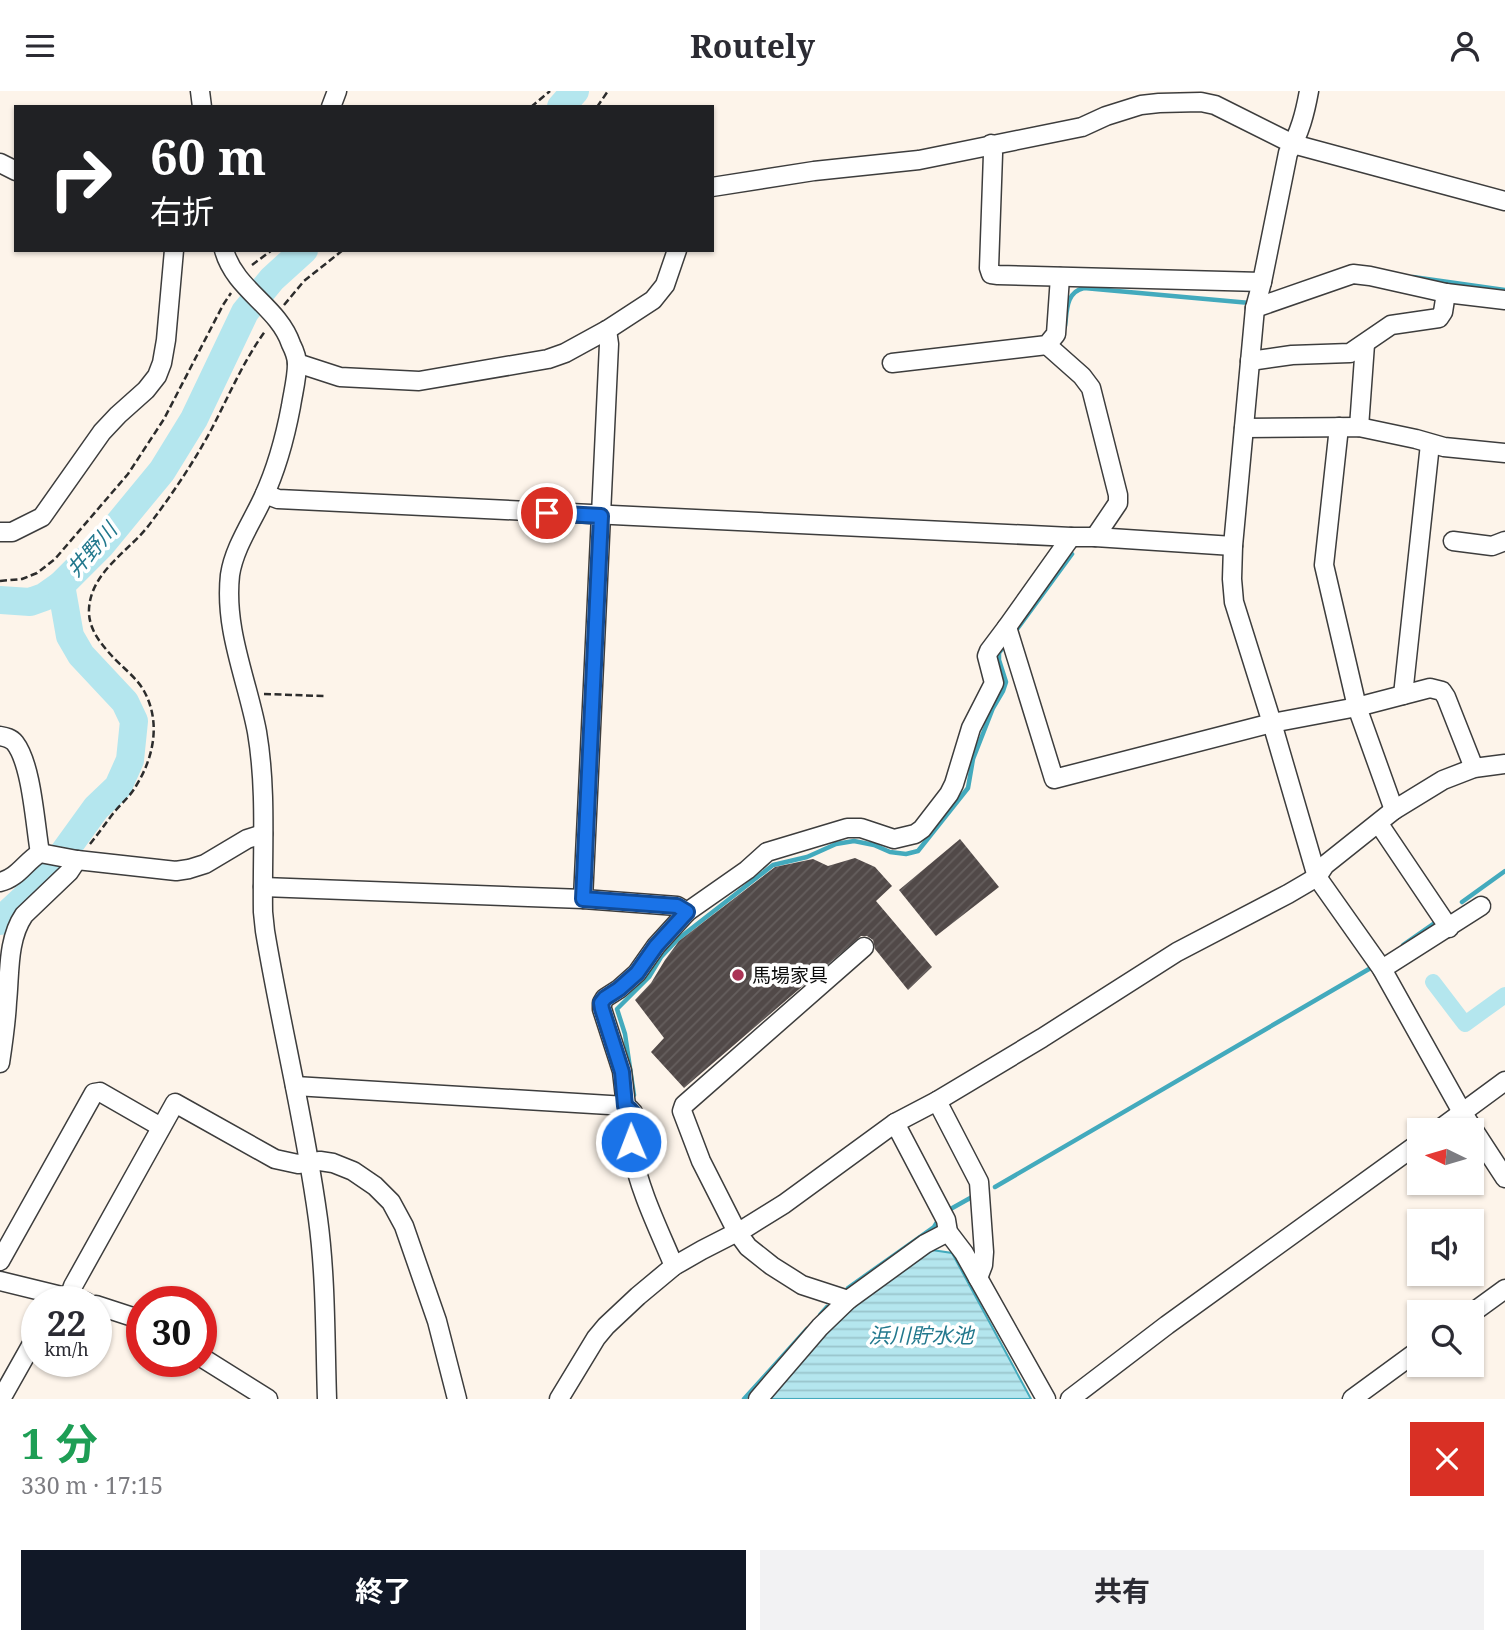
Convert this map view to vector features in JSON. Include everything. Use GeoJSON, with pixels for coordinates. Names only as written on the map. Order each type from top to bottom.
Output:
{"type":"FeatureCollection","features":[{"type":"Feature","properties":{"kind":"street"},"geometry":{"type":"LineString","coordinates":[[1309,91],[1305,113],[1288,153],[1255,308],[1233,546],[1231,579],[1234,602],[1317,877],[1382,969],[1462,1112],[1505,1178]]}},
{"type":"Feature","properties":{"kind":"street"},"geometry":{"type":"LineString","coordinates":[[714,187],[814,171],[919,160],[1082,127],[1141,105],[1184,102],[1215,105],[1293,144],[1505,201]]}},
{"type":"Feature","properties":{"kind":"street"},"geometry":{"type":"LineString","coordinates":[[991,144],[991,274],[1262,282]]}},
{"type":"Feature","properties":{"kind":"street"},"geometry":{"type":"LineString","coordinates":[[0,532],[12,532],[42,517],[102,432],[157,376],[166,340],[174,252]]}},
{"type":"Feature","properties":{"kind":"street"},"geometry":{"type":"LineString","coordinates":[[225,252],[229,266],[241,282],[275,315],[289,337],[297,363],[283,448],[235,558],[229,600],[232,633],[249,698],[260,757],[265,931],[318,1217],[323,1266],[327,1399]]}},
{"type":"Feature","properties":{"kind":"street"},"geometry":{"type":"LineString","coordinates":[[297,363],[340,377],[419,381],[548,359],[565,353],[607,330],[653,300],[661,292],[670,275],[676,252]]}},
{"type":"Feature","properties":{"kind":"street"},"geometry":{"type":"LineString","coordinates":[[1255,308],[1353,274],[1446,293],[1505,300]]}},
{"type":"Feature","properties":{"kind":"street"},"geometry":{"type":"LineString","coordinates":[[892,363],[1047,345],[1056,334],[1060,277]]}},
{"type":"Feature","properties":{"kind":"street"},"geometry":{"type":"LineString","coordinates":[[1250,361],[1292,355],[1350,353],[1391,325],[1439,318],[1443,312],[1446,293]]}},
{"type":"Feature","properties":{"kind":"street"},"geometry":{"type":"LineString","coordinates":[[583,899],[609,344],[607,330]]}},
{"type":"Feature","properties":{"kind":"street"},"geometry":{"type":"LineString","coordinates":[[1359,427],[1365,344]]}},
{"type":"Feature","properties":{"kind":"street"},"geometry":{"type":"LineString","coordinates":[[1047,345],[1082,376],[1091,388],[1118,495],[1118,503],[1095,537]]}},
{"type":"Feature","properties":{"kind":"street"},"geometry":{"type":"LineString","coordinates":[[1339,427],[1324,565],[1357,707],[1394,810]]}},
{"type":"Feature","properties":{"kind":"street"},"geometry":{"type":"LineString","coordinates":[[1244,428],[1359,427],[1444,447],[1505,453]]}},
{"type":"Feature","properties":{"kind":"street"},"geometry":{"type":"LineString","coordinates":[[1403,695],[1430,444]]}},
{"type":"Feature","properties":{"kind":"street"},"geometry":{"type":"LineString","coordinates":[[265,494],[278,499],[1095,537],[1233,546]]}},
{"type":"Feature","properties":{"kind":"street"},"geometry":{"type":"LineString","coordinates":[[625,1106],[622,1072],[601,1003],[637,973],[656,946],[687,912],[747,870],[767,852],[847,828],[861,828],[894,839],[904,838],[922,829],[954,785],[971,728],[994,683],[987,656],[989,651],[1071,537]]}},
{"type":"Feature","properties":{"kind":"street"},"geometry":{"type":"LineString","coordinates":[[1453,541],[1492,546],[1505,541]]}},
{"type":"Feature","properties":{"kind":"street"},"geometry":{"type":"LineString","coordinates":[[1007,627],[1054,779],[1272,723],[1357,707],[1430,688],[1442,691],[1446,697],[1474,768]]}},
{"type":"Feature","properties":{"kind":"street"},"geometry":{"type":"LineString","coordinates":[[0,736],[9,738],[20,752],[27,773],[43,854]]}},
{"type":"Feature","properties":{"kind":"street"},"geometry":{"type":"LineString","coordinates":[[559,1399],[601,1332],[674,1266],[784,1204],[894,1123],[937,1101],[1042,1038],[1177,952],[1317,877],[1325,865],[1394,810],[1443,780],[1474,768],[1505,764]]}},
{"type":"Feature","properties":{"kind":"street"},"geometry":{"type":"LineString","coordinates":[[1379,824],[1449,928]]}},
{"type":"Feature","properties":{"kind":"street"},"geometry":{"type":"LineString","coordinates":[[0,881],[16,875],[34,857],[43,854],[155,870],[189,869],[205,864],[247,839],[263,834]]}},
{"type":"Feature","properties":{"kind":"street"},"geometry":{"type":"LineString","coordinates":[[0,1063],[11,953],[18,923],[69,872],[74,860]]}},
{"type":"Feature","properties":{"kind":"street"},"geometry":{"type":"LineString","coordinates":[[263,887],[583,899],[677,906],[687,912]]}},
{"type":"Feature","properties":{"kind":"street"},"geometry":{"type":"LineString","coordinates":[[1382,969],[1481,906]]}},
{"type":"Feature","properties":{"kind":"street"},"geometry":{"type":"LineString","coordinates":[[848,1300],[802,1285],[748,1247],[737,1232],[701,1161],[682,1111],[684,1105],[864,947]]}},
{"type":"Feature","properties":{"kind":"street"},"geometry":{"type":"LineString","coordinates":[[1454,1118],[1505,1081]]}},
{"type":"Feature","properties":{"kind":"street"},"geometry":{"type":"LineString","coordinates":[[295,1086],[625,1106],[632,1111],[637,1124],[631,1142],[632,1152],[647,1201],[674,1266]]}},
{"type":"Feature","properties":{"kind":"street"},"geometry":{"type":"LineString","coordinates":[[0,1261],[94,1093],[100,1092],[161,1127]]}},
{"type":"Feature","properties":{"kind":"street"},"geometry":{"type":"LineString","coordinates":[[937,1101],[979,1182],[984,1252],[978,1278]]}},
{"type":"Feature","properties":{"kind":"street"},"geometry":{"type":"LineString","coordinates":[[73,1286],[175,1103],[275,1159],[298,1164],[320,1161],[333,1163],[353,1171],[375,1186],[391,1202],[404,1226],[437,1321],[457,1399]]}},
{"type":"Feature","properties":{"kind":"street"},"geometry":{"type":"LineString","coordinates":[[894,1123],[946,1220],[948,1232],[964,1254],[1046,1399]]}},
{"type":"Feature","properties":{"kind":"street"},"geometry":{"type":"LineString","coordinates":[[1070,1399],[1167,1325],[1407,1152]]}},
{"type":"Feature","properties":{"kind":"street"},"geometry":{"type":"LineString","coordinates":[[758,1399],[820,1327],[848,1300],[925,1244],[948,1232]]}},
{"type":"Feature","properties":{"kind":"street"},"geometry":{"type":"LineString","coordinates":[[0,1281],[21,1287]]}},
{"type":"Feature","properties":{"kind":"street"},"geometry":{"type":"LineString","coordinates":[[1484,1304],[1505,1289]]}},
{"type":"Feature","properties":{"kind":"street"},"geometry":{"type":"LineString","coordinates":[[1352,1399],[1407,1359]]}},
{"type":"Feature","properties":{"kind":"street"},"geometry":{"type":"LineString","coordinates":[[1,1399],[21,1363]]}},
{"type":"Feature","properties":{"kind":"street"},"geometry":{"type":"LineString","coordinates":[[217,1367],[268,1399]]}},
{"type":"Feature","properties":{"kind":"path"},"geometry":{"type":"LineString","coordinates":[[533,105],[550,91]]}},
{"type":"Feature","properties":{"kind":"path"},"geometry":{"type":"LineString","coordinates":[[0,581],[22,579],[37,573],[55,559],[128,474],[164,419],[223,305],[252,264],[269,252]]}},
{"type":"Feature","properties":{"kind":"path"},"geometry":{"type":"LineString","coordinates":[[74,860],[136,787],[151,755],[155,738],[154,719],[142,688],[104,647],[92,627],[89,611],[93,591],[105,571],[152,523],[192,463],[249,356],[275,315],[303,281],[340,252]]}},
{"type":"Feature","properties":{"kind":"path"},"geometry":{"type":"LineString","coordinates":[[249,698],[261,694],[324,696]]}},
{"type":"Feature","properties":{"kind":"water","name":"浜川貯水池"},"geometry":{"type":"Polygon","coordinates":[[[932,1250],[952,1253],[1031,1399],[768,1399],[830,1328],[855,1305],[932,1250]]]}},
{"type":"Feature","properties":{"kind":"building"},"geometry":{"type":"Polygon","coordinates":[[[960,839],[999,887],[936,936],[899,890],[960,839]]]}},
{"type":"Feature","properties":{"kind":"building","name":"馬場家具"},"geometry":{"type":"Polygon","coordinates":[[[855,858],[875,867],[892,886],[876,901],[932,967],[908,990],[875,949],[873,940],[861,936],[684,1088],[651,1052],[664,1038],[635,1000],[651,983],[679,941],[775,867],[813,859],[828,866],[855,858]]]}},
{"type":"Feature","properties":{"kind":"waterway","name":"井野川"},"geometry":{"type":"LineString","coordinates":[[563,105],[575,91]]}},
{"type":"Feature","properties":{"kind":"waterway","name":"井野川"},"geometry":{"type":"LineString","coordinates":[[0,600],[30,602],[44,597],[61,585],[101,545],[162,471],[194,419],[245,312],[272,279],[302,252]]}},
{"type":"Feature","properties":{"kind":"waterway"},"geometry":{"type":"LineString","coordinates":[[1413,277],[1505,290]]}},
{"type":"Feature","properties":{"kind":"waterway"},"geometry":{"type":"LineString","coordinates":[[1065,326],[1071,298],[1074,293],[1084,288],[1250,303]]}},
{"type":"Feature","properties":{"kind":"waterway"},"geometry":{"type":"LineString","coordinates":[[1015,632],[1072,554]]}},
{"type":"Feature","properties":{"kind":"waterway","name":"井野川"},"geometry":{"type":"LineString","coordinates":[[0,921],[44,880],[96,808],[118,787],[130,760],[134,721],[125,702],[81,655],[70,636],[61,585]]}},
{"type":"Feature","properties":{"kind":"waterway"},"geometry":{"type":"LineString","coordinates":[[634,1095],[625,1034],[617,1009],[649,977],[661,957],[678,939],[773,865],[807,857],[836,844],[854,841],[890,852],[906,854],[918,851],[968,788],[973,759],[1006,682],[999,660],[999,653],[1005,645]]}},
{"type":"Feature","properties":{"kind":"waterway"},"geometry":{"type":"LineString","coordinates":[[1462,902],[1505,871]]}},
{"type":"Feature","properties":{"kind":"waterway"},"geometry":{"type":"LineString","coordinates":[[1403,945],[1436,922]]}},
{"type":"Feature","properties":{"kind":"waterway"},"geometry":{"type":"LineString","coordinates":[[995,1187],[1369,969]]}},
{"type":"Feature","properties":{"kind":"waterway"},"geometry":{"type":"LineString","coordinates":[[1433,982],[1465,1024],[1505,995]]}},
{"type":"Feature","properties":{"kind":"waterway"},"geometry":{"type":"LineString","coordinates":[[947,1211],[972,1197]]}},
{"type":"Feature","properties":{"kind":"waterway"},"geometry":{"type":"LineString","coordinates":[[848,1288],[934,1227],[939,1219]]}},
{"type":"Feature","properties":{"kind":"waterway"},"geometry":{"type":"LineString","coordinates":[[820,1315],[827,1307]]}},
{"type":"Feature","properties":{"kind":"waterway"},"geometry":{"type":"LineString","coordinates":[[744,1399],[807,1329]]}},
{"type":"Feature","properties":{"kind":"place","name":"馬場家具"},"geometry":{"type":"Point","coordinates":[738,975]}},
{"type":"Feature","properties":{"kind":"route"},"geometry":{"type":"LineString","coordinates":[[547,513],[601,516],[583,899],[677,906],[687,912],[666,933],[637,973],[601,1003],[622,1072],[625,1106],[632,1111],[637,1124],[631,1142]]}}]}
